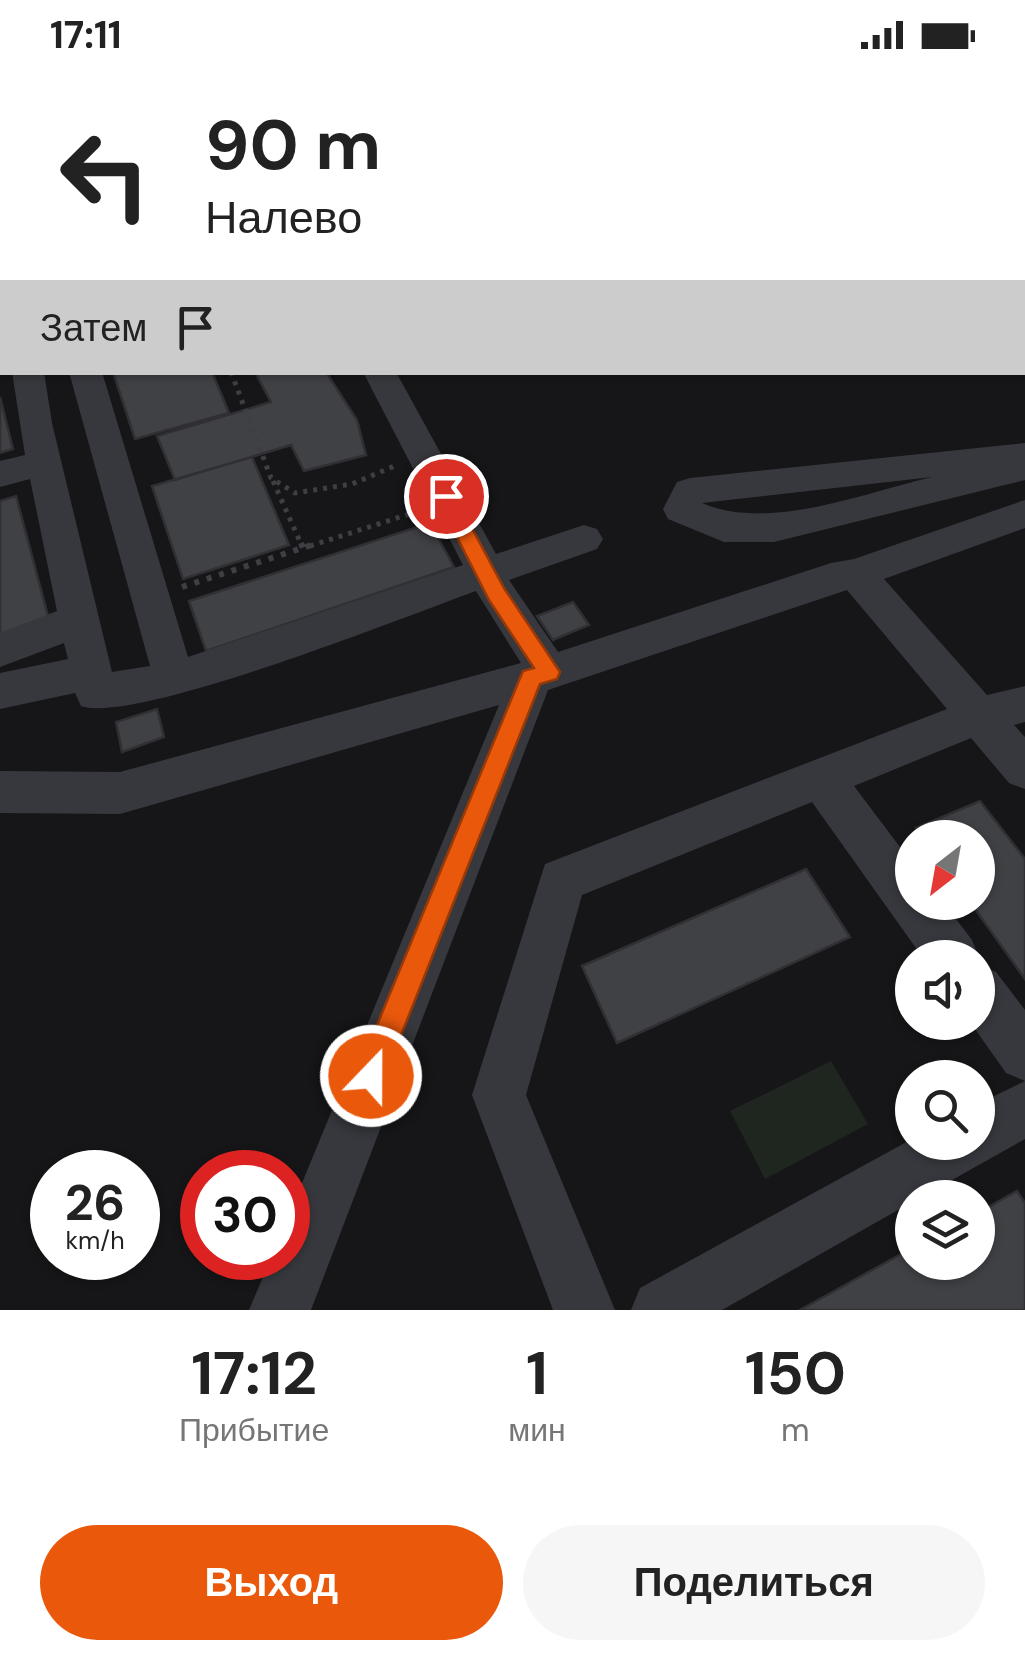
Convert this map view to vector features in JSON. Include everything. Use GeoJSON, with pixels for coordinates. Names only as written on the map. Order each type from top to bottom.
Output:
{"type":"FeatureCollection","features":[{"type":"Feature","properties":{"kind":"street"},"geometry":{"type":"LineString","coordinates":[[29,375],[96,693],[175,679],[584,539]]}},
{"type":"Feature","properties":{"kind":"street"},"geometry":{"type":"LineString","coordinates":[[86,375],[148,598],[175,679]]}},
{"type":"Feature","properties":{"kind":"street"},"geometry":{"type":"LineString","coordinates":[[381,375],[423,448],[540,675]]}},
{"type":"Feature","properties":{"kind":"street"},"geometry":{"type":"LineString","coordinates":[[1025,457],[1002,456],[690,491],[681,509],[724,528],[789,524],[1025,467]]}},
{"type":"Feature","properties":{"kind":"street"},"geometry":{"type":"LineString","coordinates":[[0,474],[45,462]]}},
{"type":"Feature","properties":{"kind":"street"},"geometry":{"type":"LineString","coordinates":[[0,792],[120,793],[540,675],[1025,514]]}},
{"type":"Feature","properties":{"kind":"street"},"geometry":{"type":"LineString","coordinates":[[789,524],[843,576],[1003,710],[1025,769]]}},
{"type":"Feature","properties":{"kind":"street"},"geometry":{"type":"LineString","coordinates":[[0,650],[80,619]]}},
{"type":"Feature","properties":{"kind":"street"},"geometry":{"type":"LineString","coordinates":[[0,691],[92,672]]}},
{"type":"Feature","properties":{"kind":"street"},"geometry":{"type":"LineString","coordinates":[[280,1310],[540,675]]}},
{"type":"Feature","properties":{"kind":"street"},"geometry":{"type":"LineString","coordinates":[[584,1310],[499,1095],[562,880],[1003,710]]}},
{"type":"Feature","properties":{"kind":"street"},"geometry":{"type":"LineString","coordinates":[[821,778],[895,878]]}},
{"type":"Feature","properties":{"kind":"street"},"geometry":{"type":"LineString","coordinates":[[995,1013],[1025,1054]]}},
{"type":"Feature","properties":{"kind":"street"},"geometry":{"type":"LineString","coordinates":[[995,1125],[1025,1108]]}},
{"type":"Feature","properties":{"kind":"street"},"geometry":{"type":"LineString","coordinates":[[662,1310],[931,1160]]}},
{"type":"Feature","properties":{"kind":"path"},"geometry":{"type":"LineString","coordinates":[[232,375],[303,548]]}},
{"type":"Feature","properties":{"kind":"path"},"geometry":{"type":"LineString","coordinates":[[272,478],[295,492],[352,484],[388,471],[423,448]]}},
{"type":"Feature","properties":{"kind":"path"},"geometry":{"type":"LineString","coordinates":[[148,598],[449,502]]}},
{"type":"Feature","properties":{"kind":"shaded area"},"geometry":{"type":"Polygon","coordinates":[[[831,1061],[868,1124],[765,1179],[730,1111],[831,1061]]]}},
{"type":"Feature","properties":{"kind":"building"},"geometry":{"type":"Polygon","coordinates":[[[114,375],[213,375],[229,413],[135,439],[114,375]]]}},
{"type":"Feature","properties":{"kind":"building"},"geometry":{"type":"Polygon","coordinates":[[[257,375],[328,375],[357,420],[366,455],[304,471],[291,445],[175,480],[157,436],[271,402],[257,375]]]}},
{"type":"Feature","properties":{"kind":"building"},"geometry":{"type":"Polygon","coordinates":[[[0,397],[13,449],[0,453],[0,397]]]}},
{"type":"Feature","properties":{"kind":"building"},"geometry":{"type":"Polygon","coordinates":[[[252,457],[289,545],[183,579],[152,486],[252,457]]]}},
{"type":"Feature","properties":{"kind":"building"},"geometry":{"type":"Polygon","coordinates":[[[16,496],[49,620],[0,636],[0,501],[16,496]]]}},
{"type":"Feature","properties":{"kind":"building"},"geometry":{"type":"Polygon","coordinates":[[[430,523],[454,567],[206,651],[189,601],[430,523]]]}},
{"type":"Feature","properties":{"kind":"building"},"geometry":{"type":"Polygon","coordinates":[[[573,602],[589,625],[553,640],[537,616],[573,602]]]}},
{"type":"Feature","properties":{"kind":"building"},"geometry":{"type":"Polygon","coordinates":[[[157,709],[164,737],[122,752],[116,722],[157,709]]]}},
{"type":"Feature","properties":{"kind":"building"},"geometry":{"type":"Polygon","coordinates":[[[980,801],[995,820],[935,820],[980,801]]]}},
{"type":"Feature","properties":{"kind":"building"},"geometry":{"type":"Polygon","coordinates":[[[995,820],[1025,859],[1025,979],[983,920],[995,920],[995,820]]]}},
{"type":"Feature","properties":{"kind":"building"},"geometry":{"type":"Polygon","coordinates":[[[806,869],[850,937],[617,1043],[582,966],[806,869]]]}},
{"type":"Feature","properties":{"kind":"building"},"geometry":{"type":"Polygon","coordinates":[[[1017,1191],[1025,1203],[1025,1310],[800,1310],[895,1257],[895,1280],[995,1280],[995,1203],[1017,1191]]]}},
{"type":"Feature","properties":{"kind":"route"},"geometry":{"type":"LineString","coordinates":[[371,1076],[531,678],[549,672],[497,594],[446,496]]}}]}
